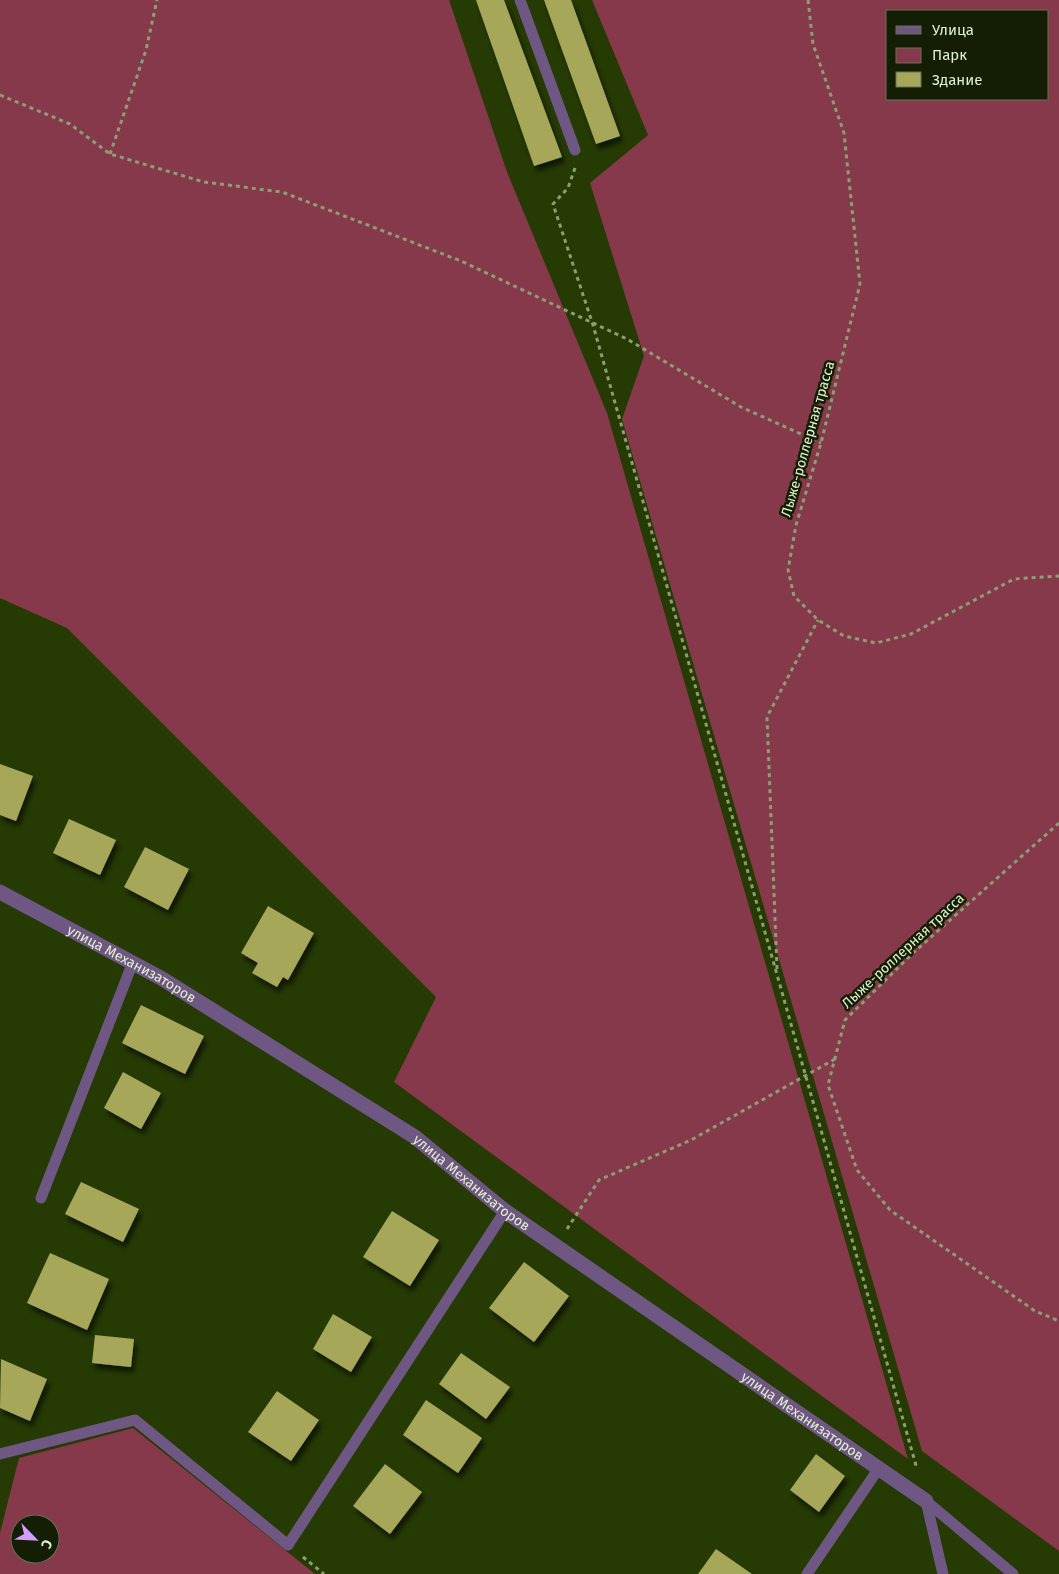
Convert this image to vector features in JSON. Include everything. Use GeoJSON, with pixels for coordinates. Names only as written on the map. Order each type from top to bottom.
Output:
{"type":"FeatureCollection","features":[{"type":"Feature","properties":{"kind":"street","name":"улица Механизаторов"},"geometry":{"type":"LineString","coordinates":[[0,892],[161,978],[415,1137],[505,1211],[926,1501]]}},
{"type":"Feature","properties":{"kind":"lane"},"geometry":{"type":"LineString","coordinates":[[520,0],[575,150]]}},
{"type":"Feature","properties":{"kind":"lane"},"geometry":{"type":"LineString","coordinates":[[41,1198],[133,962]]}},
{"type":"Feature","properties":{"kind":"lane"},"geometry":{"type":"LineString","coordinates":[[0,1454],[135,1420],[288,1545],[505,1211]]}},
{"type":"Feature","properties":{"kind":"lane"},"geometry":{"type":"LineString","coordinates":[[807,1574],[879,1468]]}},
{"type":"Feature","properties":{"kind":"lane"},"geometry":{"type":"LineString","coordinates":[[926,1501],[943,1574]]}},
{"type":"Feature","properties":{"kind":"lane"},"geometry":{"type":"LineString","coordinates":[[926,1501],[1013,1574]]}},
{"type":"Feature","properties":{"kind":"path"},"geometry":{"type":"LineString","coordinates":[[110,154],[146,50],[157,0]]}},
{"type":"Feature","properties":{"kind":"path","name":"Лыже-роллерная трасса"},"geometry":{"type":"LineString","coordinates":[[808,0],[812,44],[844,133],[860,284],[821,443],[796,525],[788,570],[794,596],[818,620],[844,636],[876,643],[911,634],[1014,579],[1059,576]]}},
{"type":"Feature","properties":{"kind":"path"},"geometry":{"type":"LineString","coordinates":[[0,95],[70,124],[110,154],[204,182],[282,192],[461,261],[627,340],[741,407],[821,443]]}},
{"type":"Feature","properties":{"kind":"path"},"geometry":{"type":"LineString","coordinates":[[575,150],[575,169],[568,188],[554,204],[593,325],[926,1501]]}},
{"type":"Feature","properties":{"kind":"path"},"geometry":{"type":"LineString","coordinates":[[777,974],[768,717],[818,620]]}},
{"type":"Feature","properties":{"kind":"path","name":"Лыже-роллерная трасса"},"geometry":{"type":"LineString","coordinates":[[1059,823],[912,954],[845,1020],[828,1085],[857,1170],[890,1210],[1034,1311],[1059,1321]]}},
{"type":"Feature","properties":{"kind":"path"},"geometry":{"type":"LineString","coordinates":[[556,1246],[599,1180],[690,1140],[835,1059]]}},
{"type":"Feature","properties":{"kind":"path"},"geometry":{"type":"LineString","coordinates":[[288,1545],[324,1574]]}},
{"type":"Feature","properties":{"kind":"green space"},"geometry":{"type":"Polygon","coordinates":[[[0,0],[449,0],[507,172],[607,413],[908,1459],[394,1082],[436,997],[67,628],[0,598],[0,0]]]}},
{"type":"Feature","properties":{"kind":"green space"},"geometry":{"type":"Polygon","coordinates":[[[592,0],[1059,0],[1059,1551],[922,1451],[622,419],[644,356],[590,183],[648,135],[592,0]]]}},
{"type":"Feature","properties":{"kind":"green space"},"geometry":{"type":"Polygon","coordinates":[[[133,1428],[315,1574],[0,1574],[0,1533],[19,1458],[133,1428]]]}},
{"type":"Feature","properties":{"kind":"building"},"geometry":{"type":"Polygon","coordinates":[[[476,0],[504,0],[562,157],[534,166],[476,0]]]}},
{"type":"Feature","properties":{"kind":"building"},"geometry":{"type":"Polygon","coordinates":[[[544,0],[571,0],[620,136],[596,144],[544,0]]]}},
{"type":"Feature","properties":{"kind":"building"},"geometry":{"type":"Polygon","coordinates":[[[0,764],[33,776],[16,821],[0,815],[0,764]]]}},
{"type":"Feature","properties":{"kind":"building"},"geometry":{"type":"Polygon","coordinates":[[[69,819],[116,840],[100,875],[53,853],[69,819]]]}},
{"type":"Feature","properties":{"kind":"building"},"geometry":{"type":"Polygon","coordinates":[[[145,847],[189,869],[168,910],[124,887],[145,847]]]}},
{"type":"Feature","properties":{"kind":"building"},"geometry":{"type":"Polygon","coordinates":[[[268,906],[314,933],[288,980],[283,977],[277,987],[252,973],[258,963],[241,953],[268,906]]]}},
{"type":"Feature","properties":{"kind":"building"},"geometry":{"type":"Polygon","coordinates":[[[141,1005],[204,1036],[185,1074],[122,1043],[141,1005]]]}},
{"type":"Feature","properties":{"kind":"building"},"geometry":{"type":"Polygon","coordinates":[[[123,1072],[161,1093],[141,1129],[104,1108],[123,1072]]]}},
{"type":"Feature","properties":{"kind":"building"},"geometry":{"type":"Polygon","coordinates":[[[81,1182],[139,1209],[123,1242],[65,1214],[81,1182]]]}},
{"type":"Feature","properties":{"kind":"building"},"geometry":{"type":"Polygon","coordinates":[[[392,1211],[439,1240],[410,1286],[363,1257],[392,1211]]]}},
{"type":"Feature","properties":{"kind":"building"},"geometry":{"type":"Polygon","coordinates":[[[50,1253],[109,1279],[87,1330],[27,1303],[50,1253]]]}},
{"type":"Feature","properties":{"kind":"building"},"geometry":{"type":"Polygon","coordinates":[[[524,1262],[569,1296],[534,1342],[489,1308],[524,1262]]]}},
{"type":"Feature","properties":{"kind":"building"},"geometry":{"type":"Polygon","coordinates":[[[333,1314],[372,1337],[351,1372],[313,1349],[333,1314]]]}},
{"type":"Feature","properties":{"kind":"building"},"geometry":{"type":"Polygon","coordinates":[[[95,1335],[134,1339],[131,1367],[92,1363],[95,1335]]]}},
{"type":"Feature","properties":{"kind":"building"},"geometry":{"type":"Polygon","coordinates":[[[461,1353],[510,1387],[486,1419],[439,1384],[461,1353]]]}},
{"type":"Feature","properties":{"kind":"building"},"geometry":{"type":"Polygon","coordinates":[[[1,1359],[47,1379],[30,1421],[0,1408],[1,1359]]]}},
{"type":"Feature","properties":{"kind":"building"},"geometry":{"type":"Polygon","coordinates":[[[277,1391],[319,1420],[291,1461],[248,1432],[277,1391]]]}},
{"type":"Feature","properties":{"kind":"building"},"geometry":{"type":"Polygon","coordinates":[[[426,1400],[482,1438],[458,1473],[403,1435],[426,1400]]]}},
{"type":"Feature","properties":{"kind":"building"},"geometry":{"type":"Polygon","coordinates":[[[816,1454],[845,1476],[819,1512],[790,1490],[816,1454]]]}},
{"type":"Feature","properties":{"kind":"building"},"geometry":{"type":"Polygon","coordinates":[[[385,1464],[422,1492],[390,1534],[353,1506],[385,1464]]]}},
{"type":"Feature","properties":{"kind":"building"},"geometry":{"type":"Polygon","coordinates":[[[716,1549],[752,1574],[698,1574],[716,1549]]]}}]}
